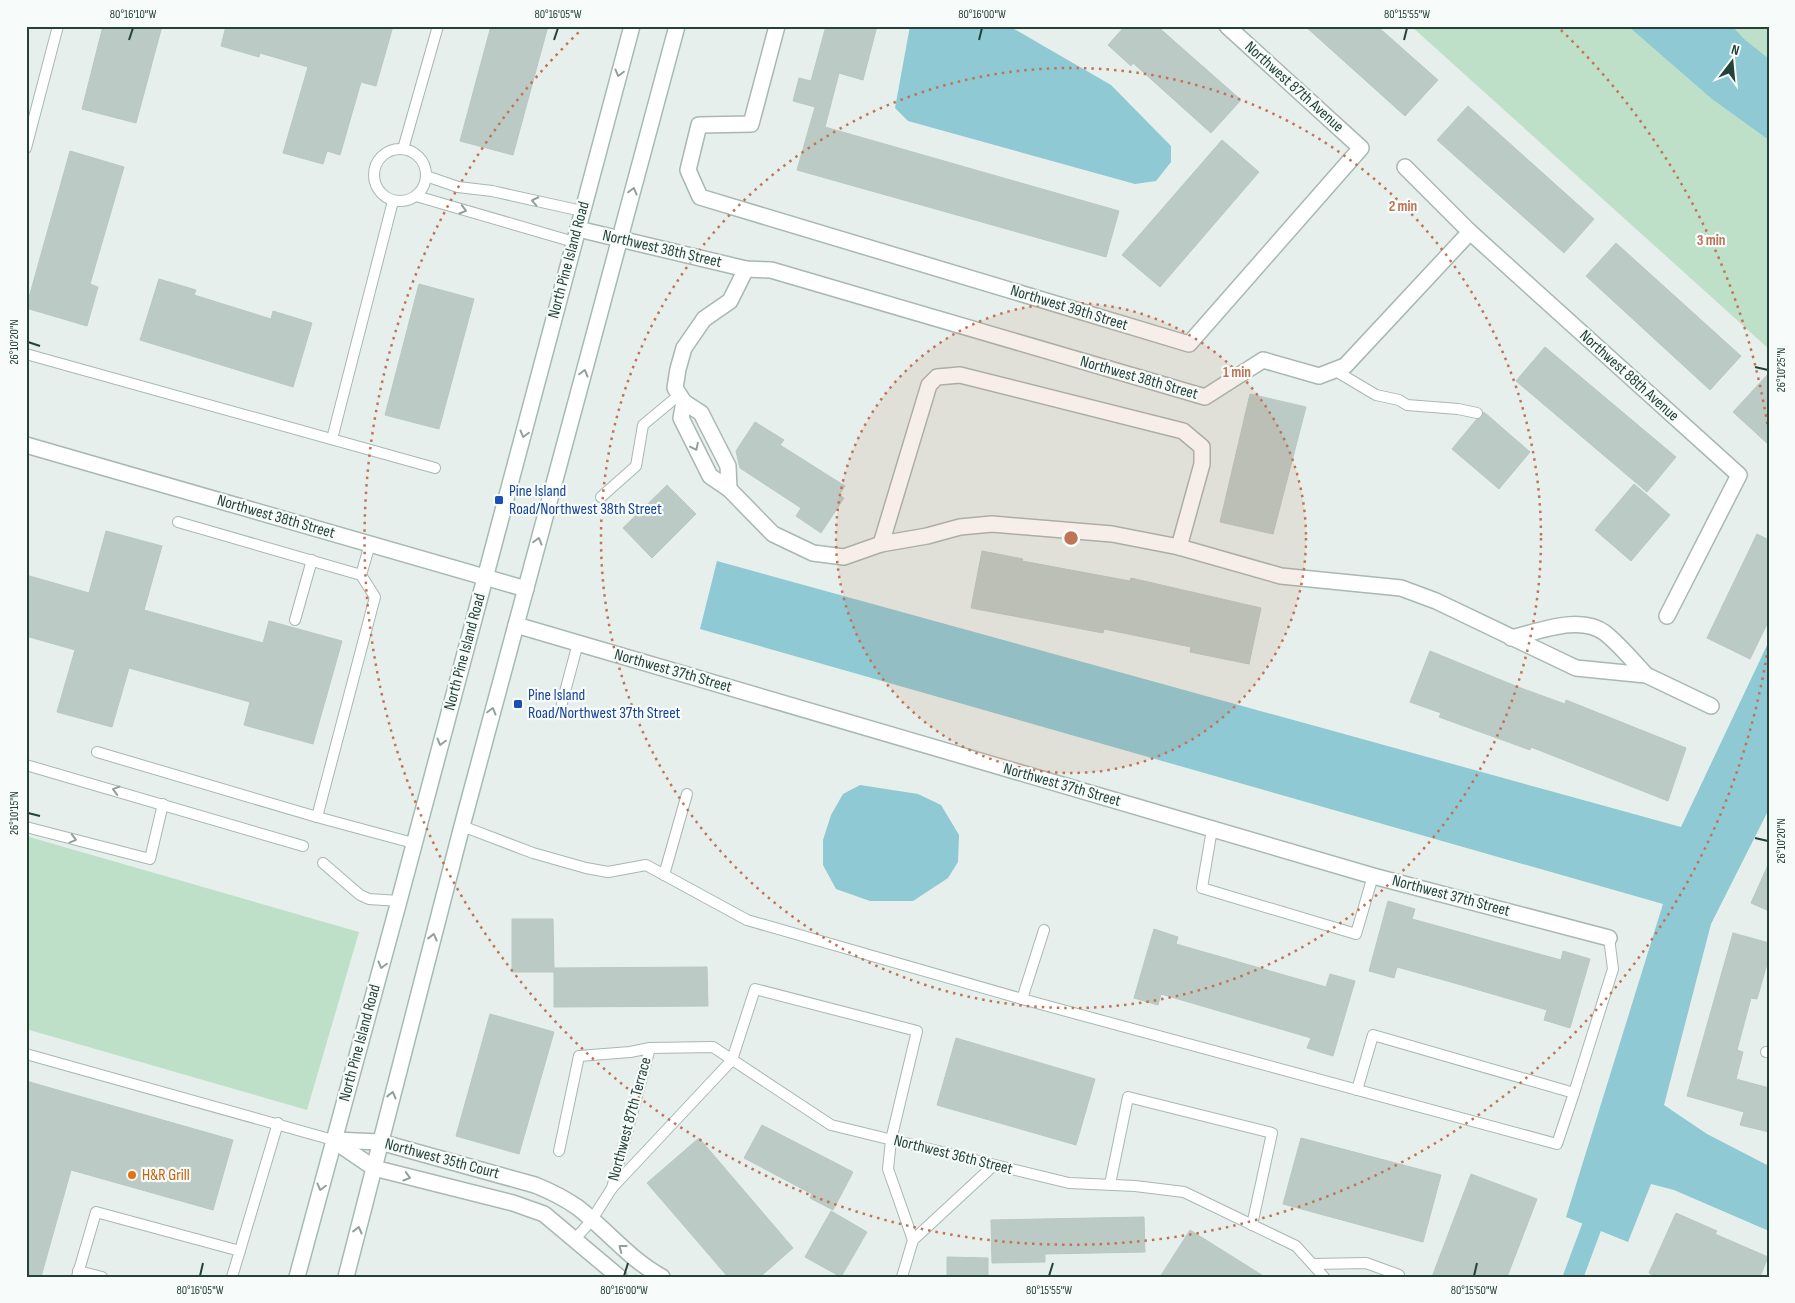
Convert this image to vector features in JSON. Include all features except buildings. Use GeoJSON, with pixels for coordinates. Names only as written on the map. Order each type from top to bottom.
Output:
{"type":"FeatureCollection","features":[{"type":"Feature","properties":{"kind":"street","name":"North Pine Island Road"},"geometry":{"type":"LineString","coordinates":[[297,1277],[632,26]]}},
{"type":"Feature","properties":{"kind":"street"},"geometry":{"type":"LineString","coordinates":[[346,1277],[462,826],[677,26]]}},
{"type":"Feature","properties":{"kind":"street","name":"Northwest 39th Street"},"geometry":{"type":"LineString","coordinates":[[777,26],[751,124],[699,125],[688,170],[700,197],[1189,344],[1361,148]]}},
{"type":"Feature","properties":{"kind":"street","name":"Northwest 87th Avenue"},"geometry":{"type":"LineString","coordinates":[[1227,26],[1361,148]]}},
{"type":"Feature","properties":{"kind":"street","name":"Northwest 88th Avenue"},"geometry":{"type":"LineString","coordinates":[[1405,167],[1470,232],[1739,475],[1667,616]]}},
{"type":"Feature","properties":{"kind":"street","name":"Northwest 38th Street"},"geometry":{"type":"LineString","coordinates":[[576,236],[620,238],[746,269],[771,270],[1205,397],[1262,360],[1319,376],[1345,366],[1470,232]]}},
{"type":"Feature","properties":{"kind":"street","name":"Northwest 38th Street"},"geometry":{"type":"LineString","coordinates":[[746,269],[730,301],[704,320],[684,348],[675,388],[681,399],[681,418],[710,476],[729,489],[773,534],[813,553],[844,557],[882,544],[927,536],[960,527],[992,524],[1112,534],[1179,547],[1281,576],[1401,588],[1436,601],[1576,668],[1646,675]]}},
{"type":"Feature","properties":{"kind":"street"},"geometry":{"type":"LineString","coordinates":[[882,544],[929,385],[937,377],[960,375],[1183,431],[1202,447],[1202,464],[1179,547]]}},
{"type":"Feature","properties":{"kind":"street"},"geometry":{"type":"LineString","coordinates":[[681,399],[701,413],[728,466],[729,489]]}},
{"type":"Feature","properties":{"kind":"street","name":"Northwest 38th Street"},"geometry":{"type":"LineString","coordinates":[[26,445],[526,588]]}},
{"type":"Feature","properties":{"kind":"street","name":"Northwest 38th Street"},"geometry":{"type":"LineString","coordinates":[[1511,638],[1561,626],[1581,624],[1603,632],[1646,675],[1711,706]]}},
{"type":"Feature","properties":{"kind":"street","name":"Northwest 37th Street"},"geometry":{"type":"LineString","coordinates":[[516,625],[1373,876],[1609,938]]}},
{"type":"Feature","properties":{"kind":"street","name":"Northwest 35th Court"},"geometry":{"type":"LineString","coordinates":[[333,1140],[380,1142],[535,1185],[558,1195],[578,1208],[617,1245],[662,1277]]}},
{"type":"Feature","properties":{"kind":"street","name":"Northwest 35th Court"},"geometry":{"type":"LineString","coordinates":[[333,1140],[374,1168],[513,1203],[544,1214],[619,1277]]}},
{"type":"Feature","properties":{"kind":"lane"},"geometry":{"type":"LineString","coordinates":[[26,148],[58,26]]}},
{"type":"Feature","properties":{"kind":"lane"},"geometry":{"type":"LineString","coordinates":[[403,149],[438,26]]}},
{"type":"Feature","properties":{"kind":"lane"},"geometry":{"type":"LineString","coordinates":[[403,149],[418,156],[426,169],[426,176],[425,184],[416,196],[409,200],[393,201],[380,192],[375,184],[374,167],[386,152],[403,149]]}},
{"type":"Feature","properties":{"kind":"lane"},"geometry":{"type":"LineString","coordinates":[[426,176],[458,187],[492,191],[582,211]]}},
{"type":"Feature","properties":{"kind":"lane"},"geometry":{"type":"LineString","coordinates":[[416,196],[576,236]]}},
{"type":"Feature","properties":{"kind":"lane"},"geometry":{"type":"LineString","coordinates":[[332,439],[393,201]]}},
{"type":"Feature","properties":{"kind":"lane"},"geometry":{"type":"LineString","coordinates":[[26,354],[435,468]]}},
{"type":"Feature","properties":{"kind":"lane"},"geometry":{"type":"LineString","coordinates":[[1334,370],[1376,394],[1399,400],[1407,405],[1458,409],[1477,413]]}},
{"type":"Feature","properties":{"kind":"lane"},"geometry":{"type":"LineString","coordinates":[[601,497],[636,466],[643,425],[681,399]]}},
{"type":"Feature","properties":{"kind":"lane"},"geometry":{"type":"LineString","coordinates":[[178,522],[361,575],[376,597],[317,817]]}},
{"type":"Feature","properties":{"kind":"lane"},"geometry":{"type":"LineString","coordinates":[[361,575],[370,544]]}},
{"type":"Feature","properties":{"kind":"lane"},"geometry":{"type":"LineString","coordinates":[[295,620],[312,560]]}},
{"type":"Feature","properties":{"kind":"lane"},"geometry":{"type":"LineString","coordinates":[[562,703],[578,643]]}},
{"type":"Feature","properties":{"kind":"lane"},"geometry":{"type":"LineString","coordinates":[[96,752],[317,817],[414,843]]}},
{"type":"Feature","properties":{"kind":"lane"},"geometry":{"type":"LineString","coordinates":[[26,765],[303,846]]}},
{"type":"Feature","properties":{"kind":"lane"},"geometry":{"type":"LineString","coordinates":[[664,875],[687,794]]}},
{"type":"Feature","properties":{"kind":"lane"},"geometry":{"type":"LineString","coordinates":[[26,826],[150,859],[163,804]]}},
{"type":"Feature","properties":{"kind":"lane"},"geometry":{"type":"LineString","coordinates":[[462,826],[533,853],[586,868],[608,872],[646,865],[747,920],[1022,999],[1557,1144],[1613,969],[1609,938]]}},
{"type":"Feature","properties":{"kind":"lane"},"geometry":{"type":"LineString","coordinates":[[1212,829],[1202,888],[1356,934],[1373,876]]}},
{"type":"Feature","properties":{"kind":"lane"},"geometry":{"type":"LineString","coordinates":[[323,863],[360,895],[369,899],[399,901]]}},
{"type":"Feature","properties":{"kind":"lane"},"geometry":{"type":"LineString","coordinates":[[1022,999],[1044,930]]}},
{"type":"Feature","properties":{"kind":"lane"},"geometry":{"type":"LineString","coordinates":[[612,1188],[732,1060],[755,989],[917,1031],[891,1140],[888,1169],[913,1240]]}},
{"type":"Feature","properties":{"kind":"lane"},"geometry":{"type":"LineString","coordinates":[[1357,1090],[1373,1035],[1574,1093]]}},
{"type":"Feature","properties":{"kind":"lane","name":"Northwest 36th Street"},"geometry":{"type":"LineString","coordinates":[[559,1152],[579,1056],[630,1052],[650,1048],[713,1047],[831,1125],[1069,1183],[1110,1184],[1184,1192],[1296,1246],[1324,1277]]}},
{"type":"Feature","properties":{"kind":"lane","name":"Northwest 87th Terrace"},"geometry":{"type":"LineString","coordinates":[[575,1239],[591,1221],[612,1188],[650,1048]]}},
{"type":"Feature","properties":{"kind":"lane"},"geometry":{"type":"LineString","coordinates":[[26,1054],[278,1123],[333,1140]]}},
{"type":"Feature","properties":{"kind":"lane"},"geometry":{"type":"LineString","coordinates":[[1110,1184],[1128,1097],[1272,1133],[1252,1225]]}},
{"type":"Feature","properties":{"kind":"lane"},"geometry":{"type":"LineString","coordinates":[[232,1277],[278,1123]]}},
{"type":"Feature","properties":{"kind":"lane"},"geometry":{"type":"LineString","coordinates":[[902,1277],[913,1240],[994,1165]]}},
{"type":"Feature","properties":{"kind":"lane"},"geometry":{"type":"LineString","coordinates":[[102,1277],[77,1274],[96,1212],[240,1251]]}},
{"type":"Feature","properties":{"kind":"lane"},"geometry":{"type":"LineString","coordinates":[[1313,1264],[1366,1263],[1399,1275],[1398,1277]]}},
{"type":"Feature","properties":{"kind":"green space"},"geometry":{"type":"Polygon","coordinates":[[[1411,26],[1769,26],[1769,349],[1411,26]]]}},
{"type":"Feature","properties":{"kind":"green space"},"geometry":{"type":"Polygon","coordinates":[[[26,836],[359,932],[307,1110],[26,1029],[26,836]]]}},
{"type":"Feature","properties":{"kind":"water"},"geometry":{"type":"Polygon","coordinates":[[[910,26],[1009,26],[1111,85],[1171,146],[1171,162],[1156,181],[1135,184],[908,121],[895,108],[910,26]]]}},
{"type":"Feature","properties":{"kind":"water"},"geometry":{"type":"Polygon","coordinates":[[[1628,26],[1732,26],[1744,39],[1769,59],[1769,140],[1712,99],[1628,26]]]}},
{"type":"Feature","properties":{"kind":"water"},"geometry":{"type":"Polygon","coordinates":[[[717,561],[1681,827],[1769,641],[1769,809],[1711,924],[1664,1105],[1707,1134],[1769,1166],[1769,1231],[1674,1190],[1651,1184],[1628,1242],[1566,1217],[1663,904],[700,629],[717,561]]]}},
{"type":"Feature","properties":{"kind":"water"},"geometry":{"type":"Polygon","coordinates":[[[860,785],[918,794],[941,805],[959,835],[958,862],[948,878],[913,901],[870,901],[836,889],[823,865],[823,840],[831,815],[843,794],[860,785]]]}},
{"type":"Feature","properties":{"kind":"waterway"},"geometry":{"type":"LineString","coordinates":[[1573,1277],[1601,1202]]}},
{"type":"Feature","properties":{"kind":"place","name":"Pine Island Road/Northwest 38th Street"},"geometry":{"type":"Point","coordinates":[499,500]}},
{"type":"Feature","properties":{"kind":"place","name":"Pine Island Road/Northwest 37th Street"},"geometry":{"type":"Point","coordinates":[518,704]}},
{"type":"Feature","properties":{"kind":"place","name":"H&R Grill"},"geometry":{"type":"Point","coordinates":[132,1175]}}]}
